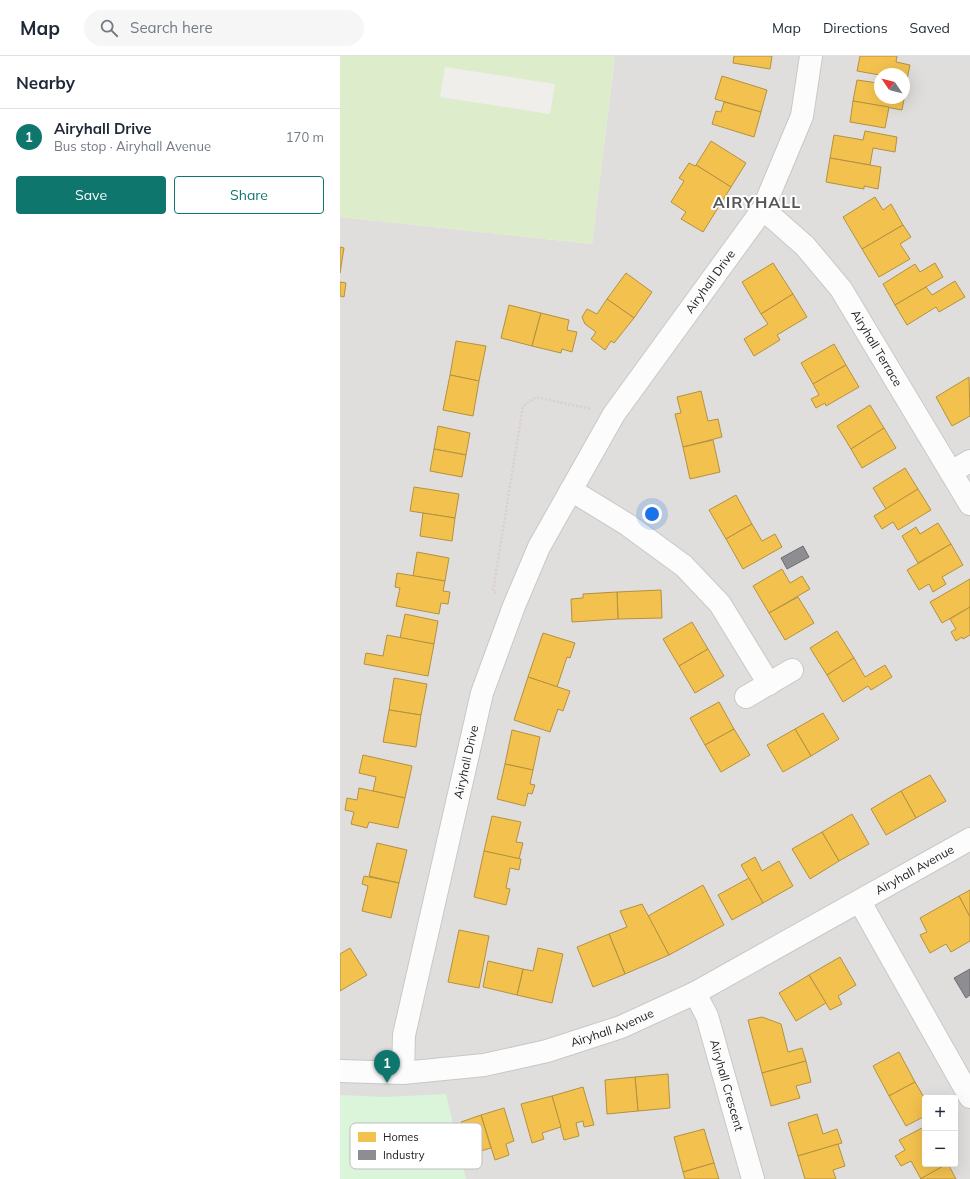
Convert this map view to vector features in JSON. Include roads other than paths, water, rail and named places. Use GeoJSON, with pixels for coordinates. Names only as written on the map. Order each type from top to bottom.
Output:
{"type":"FeatureCollection","features":[{"type":"Feature","properties":{"kind":"street","name":"Airyhall Drive"},"geometry":{"type":"LineString","coordinates":[[403,1073],[404,1035],[482,694],[514,606],[539,547],[614,414],[763,208],[802,116],[811,56]]}},
{"type":"Feature","properties":{"kind":"street","name":"Airyhall Terrace"},"geometry":{"type":"LineString","coordinates":[[763,208],[805,246],[841,289],[970,504]]}},
{"type":"Feature","properties":{"kind":"street"},"geometry":{"type":"LineString","coordinates":[[951,472],[970,461]]}},
{"type":"Feature","properties":{"kind":"street"},"geometry":{"type":"LineString","coordinates":[[571,490],[628,525],[684,566],[720,604],[769,684]]}},
{"type":"Feature","properties":{"kind":"street"},"geometry":{"type":"LineString","coordinates":[[746,698],[792,670]]}},
{"type":"Feature","properties":{"kind":"street","name":"Airyhall Avenue"},"geometry":{"type":"LineString","coordinates":[[340,1071],[403,1073],[484,1065],[547,1051],[621,1027],[695,993],[860,902],[970,839]]}},
{"type":"Feature","properties":{"kind":"street"},"geometry":{"type":"LineString","coordinates":[[860,902],[970,1097]]}},
{"type":"Feature","properties":{"kind":"street","name":"Airyhall Crescent"},"geometry":{"type":"LineString","coordinates":[[695,993],[707,1016],[753,1179]]}},
{"type":"Feature","properties":{"kind":"place","name":"Airyhall Drive"},"geometry":{"type":"Point","coordinates":[387,1083]}},
{"type":"Feature","properties":{"kind":"district","name":"AIRYHALL"},"geometry":{"type":"Point","coordinates":[757,202]}}]}
